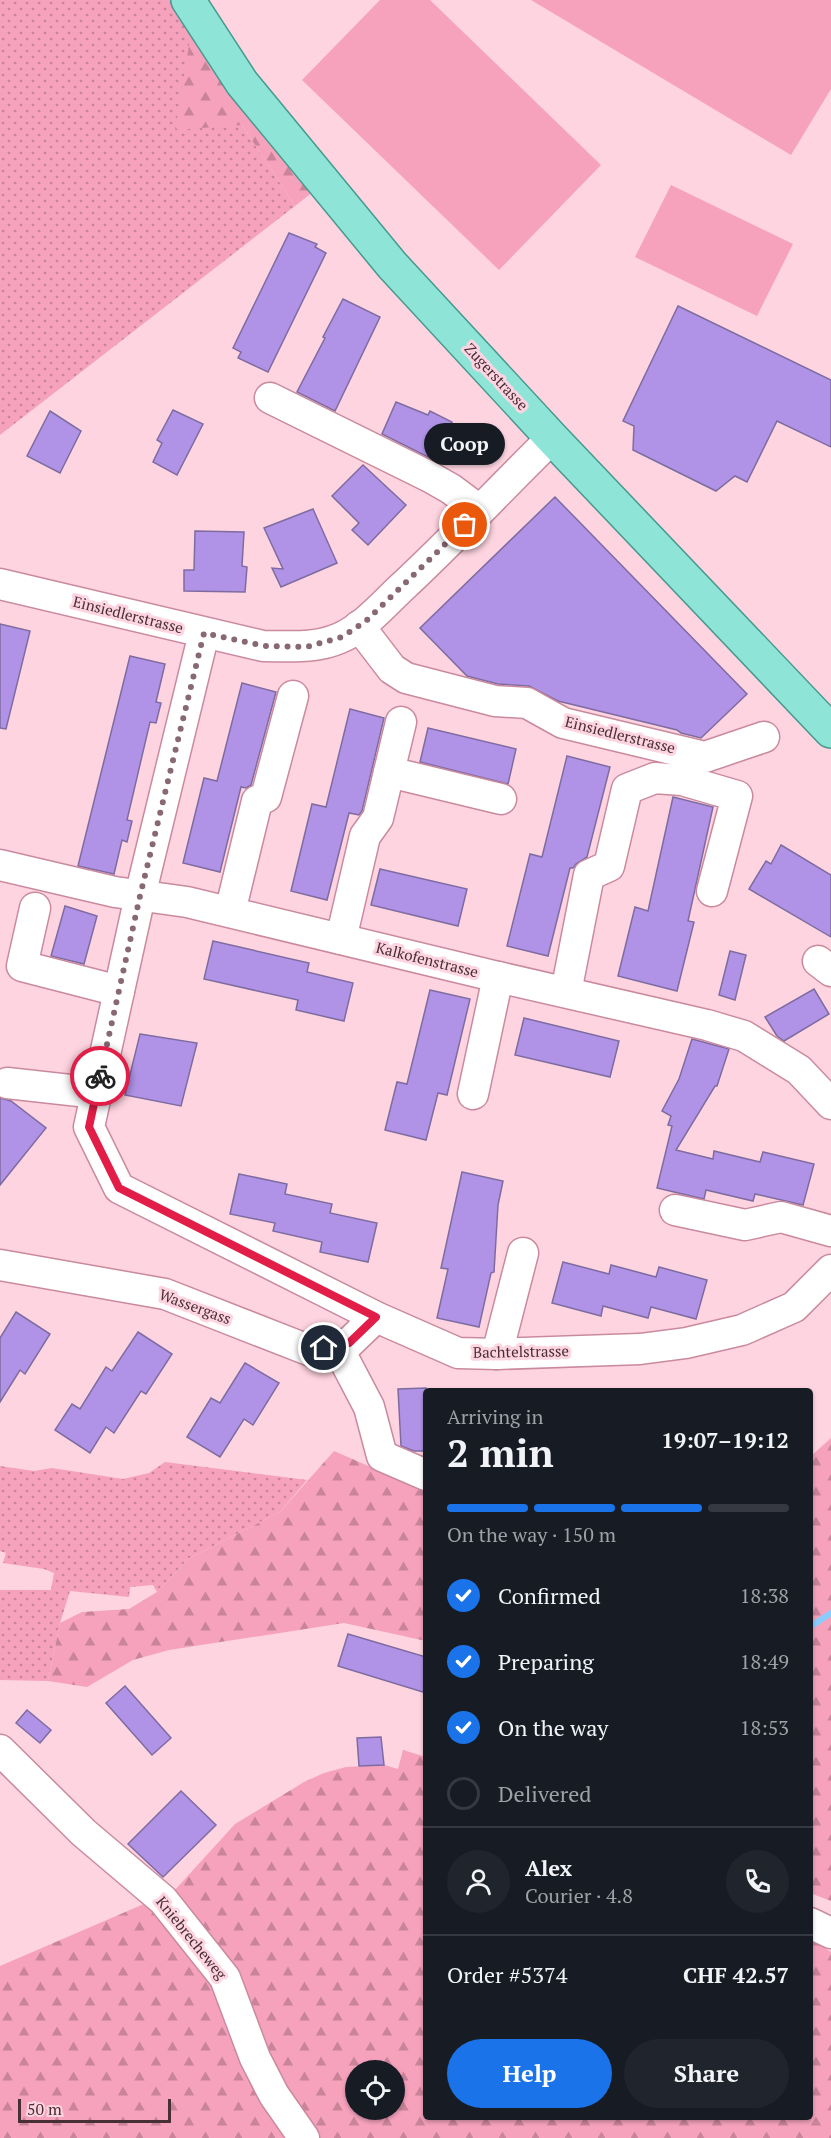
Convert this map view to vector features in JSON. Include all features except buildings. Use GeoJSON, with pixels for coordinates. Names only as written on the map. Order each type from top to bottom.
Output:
{"type":"FeatureCollection","features":[{"type":"Feature","properties":{"kind":"main road","name":"Zugerstrasse"},"geometry":{"type":"LineString","coordinates":[[188,0],[242,83],[385,256],[552,438],[829,727]]}},
{"type":"Feature","properties":{"kind":"street"},"geometry":{"type":"LineString","coordinates":[[270,398],[430,477],[479,510]]}},
{"type":"Feature","properties":{"kind":"street","name":"Einsiedlerstrasse"},"geometry":{"type":"LineString","coordinates":[[0,584],[264,646],[306,647],[342,637],[358,626],[422,569],[552,438]]}},
{"type":"Feature","properties":{"kind":"street","name":"Einsiedlerstrasse"},"geometry":{"type":"LineString","coordinates":[[358,626],[392,669],[406,678],[495,701],[527,703],[563,723],[705,757],[764,737]]}},
{"type":"Feature","properties":{"kind":"street","name":"Bachtelstrasse"},"geometry":{"type":"LineString","coordinates":[[204,633],[140,896],[89,1127],[119,1188],[376,1317],[458,1353],[496,1354],[640,1349],[686,1343],[742,1330],[794,1306],[831,1270]]}},
{"type":"Feature","properties":{"kind":"street"},"geometry":{"type":"LineString","coordinates":[[230,912],[257,801],[266,797],[293,696]]}},
{"type":"Feature","properties":{"kind":"street"},"geometry":{"type":"LineString","coordinates":[[340,939],[365,836],[378,818],[401,722]]}},
{"type":"Feature","properties":{"kind":"street"},"geometry":{"type":"LineString","coordinates":[[389,772],[501,799]]}},
{"type":"Feature","properties":{"kind":"street"},"geometry":{"type":"LineString","coordinates":[[566,992],[589,876],[609,866],[627,789],[654,778],[682,780],[737,796],[712,891]]}},
{"type":"Feature","properties":{"kind":"street","name":"Kalkofenstrasse"},"geometry":{"type":"LineString","coordinates":[[0,865],[115,892],[187,902],[707,1025],[744,1036],[799,1070],[831,1104]]}},
{"type":"Feature","properties":{"kind":"street"},"geometry":{"type":"LineString","coordinates":[[35,908],[22,966],[119,991]]}},
{"type":"Feature","properties":{"kind":"street"},"geometry":{"type":"LineString","coordinates":[[473,1094],[498,977]]}},
{"type":"Feature","properties":{"kind":"street"},"geometry":{"type":"LineString","coordinates":[[7,1083],[96,1093]]}},
{"type":"Feature","properties":{"kind":"street"},"geometry":{"type":"LineString","coordinates":[[675,1210],[745,1225],[781,1217],[831,1231]]}},
{"type":"Feature","properties":{"kind":"street"},"geometry":{"type":"LineString","coordinates":[[496,1354],[523,1253]]}},
{"type":"Feature","properties":{"kind":"street","name":"Wassergass"},"geometry":{"type":"LineString","coordinates":[[0,1265],[165,1294],[312,1351],[349,1343],[376,1317]]}},
{"type":"Feature","properties":{"kind":"street"},"geometry":{"type":"LineString","coordinates":[[337,1346],[369,1407],[382,1456],[423,1474]]}},
{"type":"Feature","properties":{"kind":"street","name":"Kniebrecheweg"},"geometry":{"type":"LineString","coordinates":[[0,1750],[84,1833],[163,1900],[225,1978],[255,2058],[274,2095],[304,2138]]}},
{"type":"Feature","properties":{"kind":"street"},"geometry":{"type":"LineString","coordinates":[[813,1916],[831,1917]]}},
{"type":"Feature","properties":{"kind":"street"},"geometry":{"type":"LineString","coordinates":[[813,1924],[831,1933]]}},
{"type":"Feature","properties":{"kind":"green space"},"geometry":{"type":"Polygon","coordinates":[[[0,0],[187,0],[242,125],[295,206],[0,435],[0,0]]]}},
{"type":"Feature","properties":{"kind":"green space"},"geometry":{"type":"Polygon","coordinates":[[[380,0],[430,0],[601,165],[499,270],[302,80],[380,0]]]}},
{"type":"Feature","properties":{"kind":"green space"},"geometry":{"type":"Polygon","coordinates":[[[531,0],[831,0],[831,89],[791,155],[531,0]]]}},
{"type":"Feature","properties":{"kind":"green space"},"geometry":{"type":"Polygon","coordinates":[[[195,9],[331,178],[295,206],[242,125],[175,130],[195,9]]]}},
{"type":"Feature","properties":{"kind":"green space"},"geometry":{"type":"Polygon","coordinates":[[[671,185],[793,244],[757,316],[635,257],[671,185]]]}},
{"type":"Feature","properties":{"kind":"green space"},"geometry":{"type":"Polygon","coordinates":[[[831,1438],[831,1901],[813,1894],[813,1454],[831,1438]]]}},
{"type":"Feature","properties":{"kind":"green space"},"geometry":{"type":"Polygon","coordinates":[[[334,1451],[423,1490],[423,1640],[344,1623],[169,1650],[133,1660],[87,1687],[48,1681],[60,1623],[82,1612],[129,1609],[157,1592],[188,1559],[280,1512],[334,1451]]]}},
{"type":"Feature","properties":{"kind":"green space"},"geometry":{"type":"Polygon","coordinates":[[[165,1462],[307,1480],[280,1512],[188,1559],[157,1592],[153,1585],[130,1587],[129,1597],[70,1591],[60,1623],[48,1681],[0,1680],[0,1590],[51,1590],[54,1573],[44,1569],[3,1563],[6,1553],[0,1551],[0,1466],[34,1471],[52,1468],[123,1479],[149,1473],[165,1462]]]}},
{"type":"Feature","properties":{"kind":"green space"},"geometry":{"type":"Polygon","coordinates":[[[403,1750],[423,1756],[423,2120],[813,2120],[813,1940],[831,1952],[831,2138],[0,2138],[0,1966],[174,1891],[235,1824],[304,1782],[346,1767],[384,1765],[398,1769],[403,1750]]]}},
{"type":"Feature","properties":{"kind":"waterway"},"geometry":{"type":"LineString","coordinates":[[813,1625],[831,1613]]}},
{"type":"Feature","properties":{"kind":"way so far"},"geometry":{"type":"LineString","coordinates":[[100,1076],[140,896],[204,633],[264,646],[306,647],[324,644],[342,637],[366,621],[465,525]]}},
{"type":"Feature","properties":{"kind":"place","name":"Coop"},"geometry":{"type":"Point","coordinates":[465,525]}},
{"type":"Feature","properties":{"kind":"route"},"geometry":{"type":"LineString","coordinates":[[100,1076],[89,1127],[119,1188],[376,1317],[349,1343],[324,1348]]}}]}
